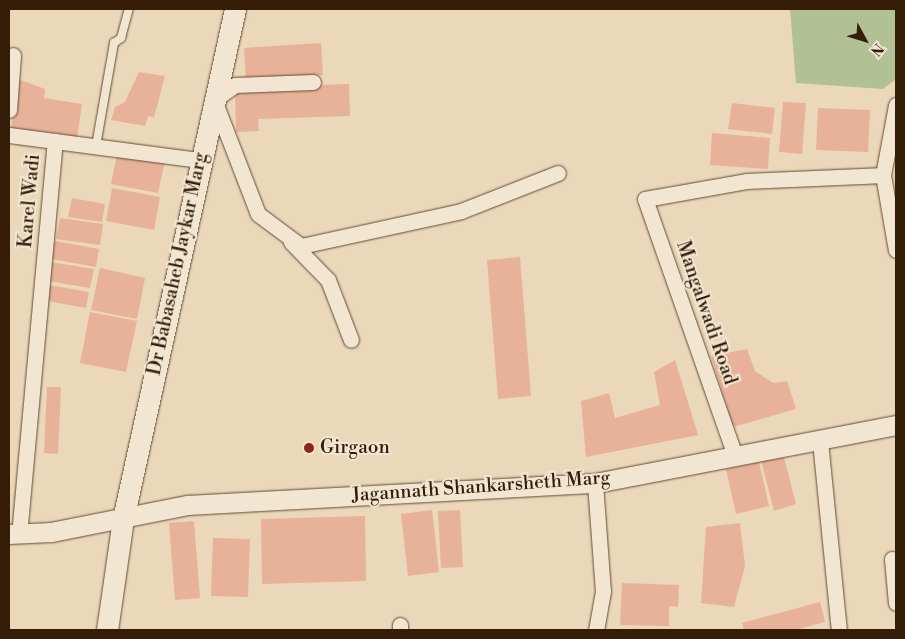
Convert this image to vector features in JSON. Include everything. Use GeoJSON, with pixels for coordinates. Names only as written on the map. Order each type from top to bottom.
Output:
{"type":"FeatureCollection","features":[{"type":"Feature","properties":{"kind":"main road","name":"Dr Babasaheb Jaykar Marg"},"geometry":{"type":"LineString","coordinates":[[107,630],[123,519],[200,160],[235,9]]}},
{"type":"Feature","properties":{"kind":"street"},"geometry":{"type":"LineString","coordinates":[[9,110],[14,55]]}},
{"type":"Feature","properties":{"kind":"street"},"geometry":{"type":"LineString","coordinates":[[313,82],[235,85],[214,100],[258,214],[301,246],[461,211],[558,173]]}},
{"type":"Feature","properties":{"kind":"street"},"geometry":{"type":"LineString","coordinates":[[896,105],[883,175],[896,250]]}},
{"type":"Feature","properties":{"kind":"street"},"geometry":{"type":"LineString","coordinates":[[9,135],[200,160]]}},
{"type":"Feature","properties":{"kind":"street","name":"Karel Wadi"},"geometry":{"type":"LineString","coordinates":[[14,534],[55,140]]}},
{"type":"Feature","properties":{"kind":"street","name":"Mangalwadi Road"},"geometry":{"type":"LineString","coordinates":[[732,447],[644,199],[747,181],[883,175]]}},
{"type":"Feature","properties":{"kind":"street"},"geometry":{"type":"LineString","coordinates":[[284,235],[328,280],[351,340]]}},
{"type":"Feature","properties":{"kind":"street","name":"Jagannath Shankarsheth Marg"},"geometry":{"type":"LineString","coordinates":[[14,534],[123,519],[188,505],[595,483],[732,447],[820,441],[896,425]]}},
{"type":"Feature","properties":{"kind":"street"},"geometry":{"type":"LineString","coordinates":[[820,441],[839,630]]}},
{"type":"Feature","properties":{"kind":"street"},"geometry":{"type":"LineString","coordinates":[[595,483],[603,591],[596,630]]}},
{"type":"Feature","properties":{"kind":"street"},"geometry":{"type":"LineString","coordinates":[[892,559],[896,603]]}},
{"type":"Feature","properties":{"kind":"lane"},"geometry":{"type":"LineString","coordinates":[[96,146],[114,43],[122,38],[129,9]]}},
{"type":"Feature","properties":{"kind":"green space"},"geometry":{"type":"Polygon","coordinates":[[[790,9],[896,9],[896,79],[883,89],[796,83],[790,9]]]}},
{"type":"Feature","properties":{"kind":"building"},"geometry":{"type":"Polygon","coordinates":[[[321,43],[323,75],[246,80],[244,48],[321,43]]]}},
{"type":"Feature","properties":{"kind":"building"},"geometry":{"type":"Polygon","coordinates":[[[139,72],[165,76],[154,117],[148,116],[145,126],[111,120],[115,107],[125,102],[139,72]]]}},
{"type":"Feature","properties":{"kind":"building"},"geometry":{"type":"Polygon","coordinates":[[[18,79],[45,89],[44,98],[82,104],[77,138],[11,128],[18,79]]]}},
{"type":"Feature","properties":{"kind":"building"},"geometry":{"type":"Polygon","coordinates":[[[349,84],[350,116],[258,119],[259,131],[236,132],[235,88],[349,84]]]}},
{"type":"Feature","properties":{"kind":"building"},"geometry":{"type":"Polygon","coordinates":[[[783,102],[806,103],[802,154],[779,152],[783,102]]]}},
{"type":"Feature","properties":{"kind":"building"},"geometry":{"type":"Polygon","coordinates":[[[732,103],[775,108],[772,134],[728,129],[732,103]]]}},
{"type":"Feature","properties":{"kind":"building"},"geometry":{"type":"Polygon","coordinates":[[[818,108],[870,110],[868,152],[816,150],[818,108]]]}},
{"type":"Feature","properties":{"kind":"building"},"geometry":{"type":"Polygon","coordinates":[[[712,133],[770,138],[768,169],[710,165],[712,133]]]}},
{"type":"Feature","properties":{"kind":"building"},"geometry":{"type":"Polygon","coordinates":[[[118,150],[165,160],[158,193],[111,184],[118,150]]]}},
{"type":"Feature","properties":{"kind":"building"},"geometry":{"type":"Polygon","coordinates":[[[112,188],[160,197],[154,230],[106,221],[112,188]]]}},
{"type":"Feature","properties":{"kind":"building"},"geometry":{"type":"Polygon","coordinates":[[[72,198],[105,204],[102,222],[68,217],[72,198]]]}},
{"type":"Feature","properties":{"kind":"building"},"geometry":{"type":"Polygon","coordinates":[[[60,218],[103,224],[100,245],[56,239],[60,218]]]}},
{"type":"Feature","properties":{"kind":"building"},"geometry":{"type":"Polygon","coordinates":[[[55,241],[99,249],[96,267],[51,259],[55,241]]]}},
{"type":"Feature","properties":{"kind":"building"},"geometry":{"type":"Polygon","coordinates":[[[520,257],[531,396],[498,399],[487,260],[520,257]]]}},
{"type":"Feature","properties":{"kind":"building"},"geometry":{"type":"Polygon","coordinates":[[[51,262],[94,269],[90,288],[48,281],[51,262]]]}},
{"type":"Feature","properties":{"kind":"building"},"geometry":{"type":"Polygon","coordinates":[[[100,268],[145,278],[137,319],[91,310],[100,268]]]}},
{"type":"Feature","properties":{"kind":"building"},"geometry":{"type":"Polygon","coordinates":[[[49,285],[89,292],[86,308],[47,301],[49,285]]]}},
{"type":"Feature","properties":{"kind":"building"},"geometry":{"type":"Polygon","coordinates":[[[90,312],[137,321],[126,372],[80,363],[90,312]]]}},
{"type":"Feature","properties":{"kind":"building"},"geometry":{"type":"Polygon","coordinates":[[[747,349],[755,371],[773,383],[787,381],[796,409],[733,427],[711,356],[747,349]]]}},
{"type":"Feature","properties":{"kind":"building"},"geometry":{"type":"Polygon","coordinates":[[[675,360],[698,435],[586,457],[581,401],[609,393],[615,418],[660,405],[654,372],[675,360]]]}},
{"type":"Feature","properties":{"kind":"building"},"geometry":{"type":"Polygon","coordinates":[[[47,387],[61,387],[58,454],[44,453],[47,387]]]}},
{"type":"Feature","properties":{"kind":"building"},"geometry":{"type":"Polygon","coordinates":[[[783,454],[796,504],[774,511],[761,460],[783,454]]]}},
{"type":"Feature","properties":{"kind":"building"},"geometry":{"type":"Polygon","coordinates":[[[759,462],[769,506],[736,514],[726,469],[759,462]]]}},
{"type":"Feature","properties":{"kind":"building"},"geometry":{"type":"Polygon","coordinates":[[[432,510],[439,572],[408,576],[401,514],[432,510]]]}},
{"type":"Feature","properties":{"kind":"building"},"geometry":{"type":"Polygon","coordinates":[[[460,510],[463,567],[441,568],[438,511],[460,510]]]}},
{"type":"Feature","properties":{"kind":"building"},"geometry":{"type":"Polygon","coordinates":[[[365,516],[366,581],[262,584],[261,519],[365,516]]]}},
{"type":"Feature","properties":{"kind":"building"},"geometry":{"type":"Polygon","coordinates":[[[194,521],[200,598],[175,600],[169,523],[194,521]]]}},
{"type":"Feature","properties":{"kind":"building"},"geometry":{"type":"Polygon","coordinates":[[[740,523],[745,566],[734,607],[701,603],[706,527],[740,523]]]}},
{"type":"Feature","properties":{"kind":"building"},"geometry":{"type":"Polygon","coordinates":[[[213,538],[250,539],[248,597],[211,596],[213,538]]]}},
{"type":"Feature","properties":{"kind":"building"},"geometry":{"type":"Polygon","coordinates":[[[622,583],[679,585],[678,607],[669,606],[669,626],[620,625],[622,583]]]}},
{"type":"Feature","properties":{"kind":"building"},"geometry":{"type":"Polygon","coordinates":[[[820,602],[825,622],[795,630],[744,630],[742,623],[820,602]]]}},
{"type":"Feature","properties":{"kind":"place","name":"Girgaon"},"geometry":{"type":"Point","coordinates":[309,448]}}]}
